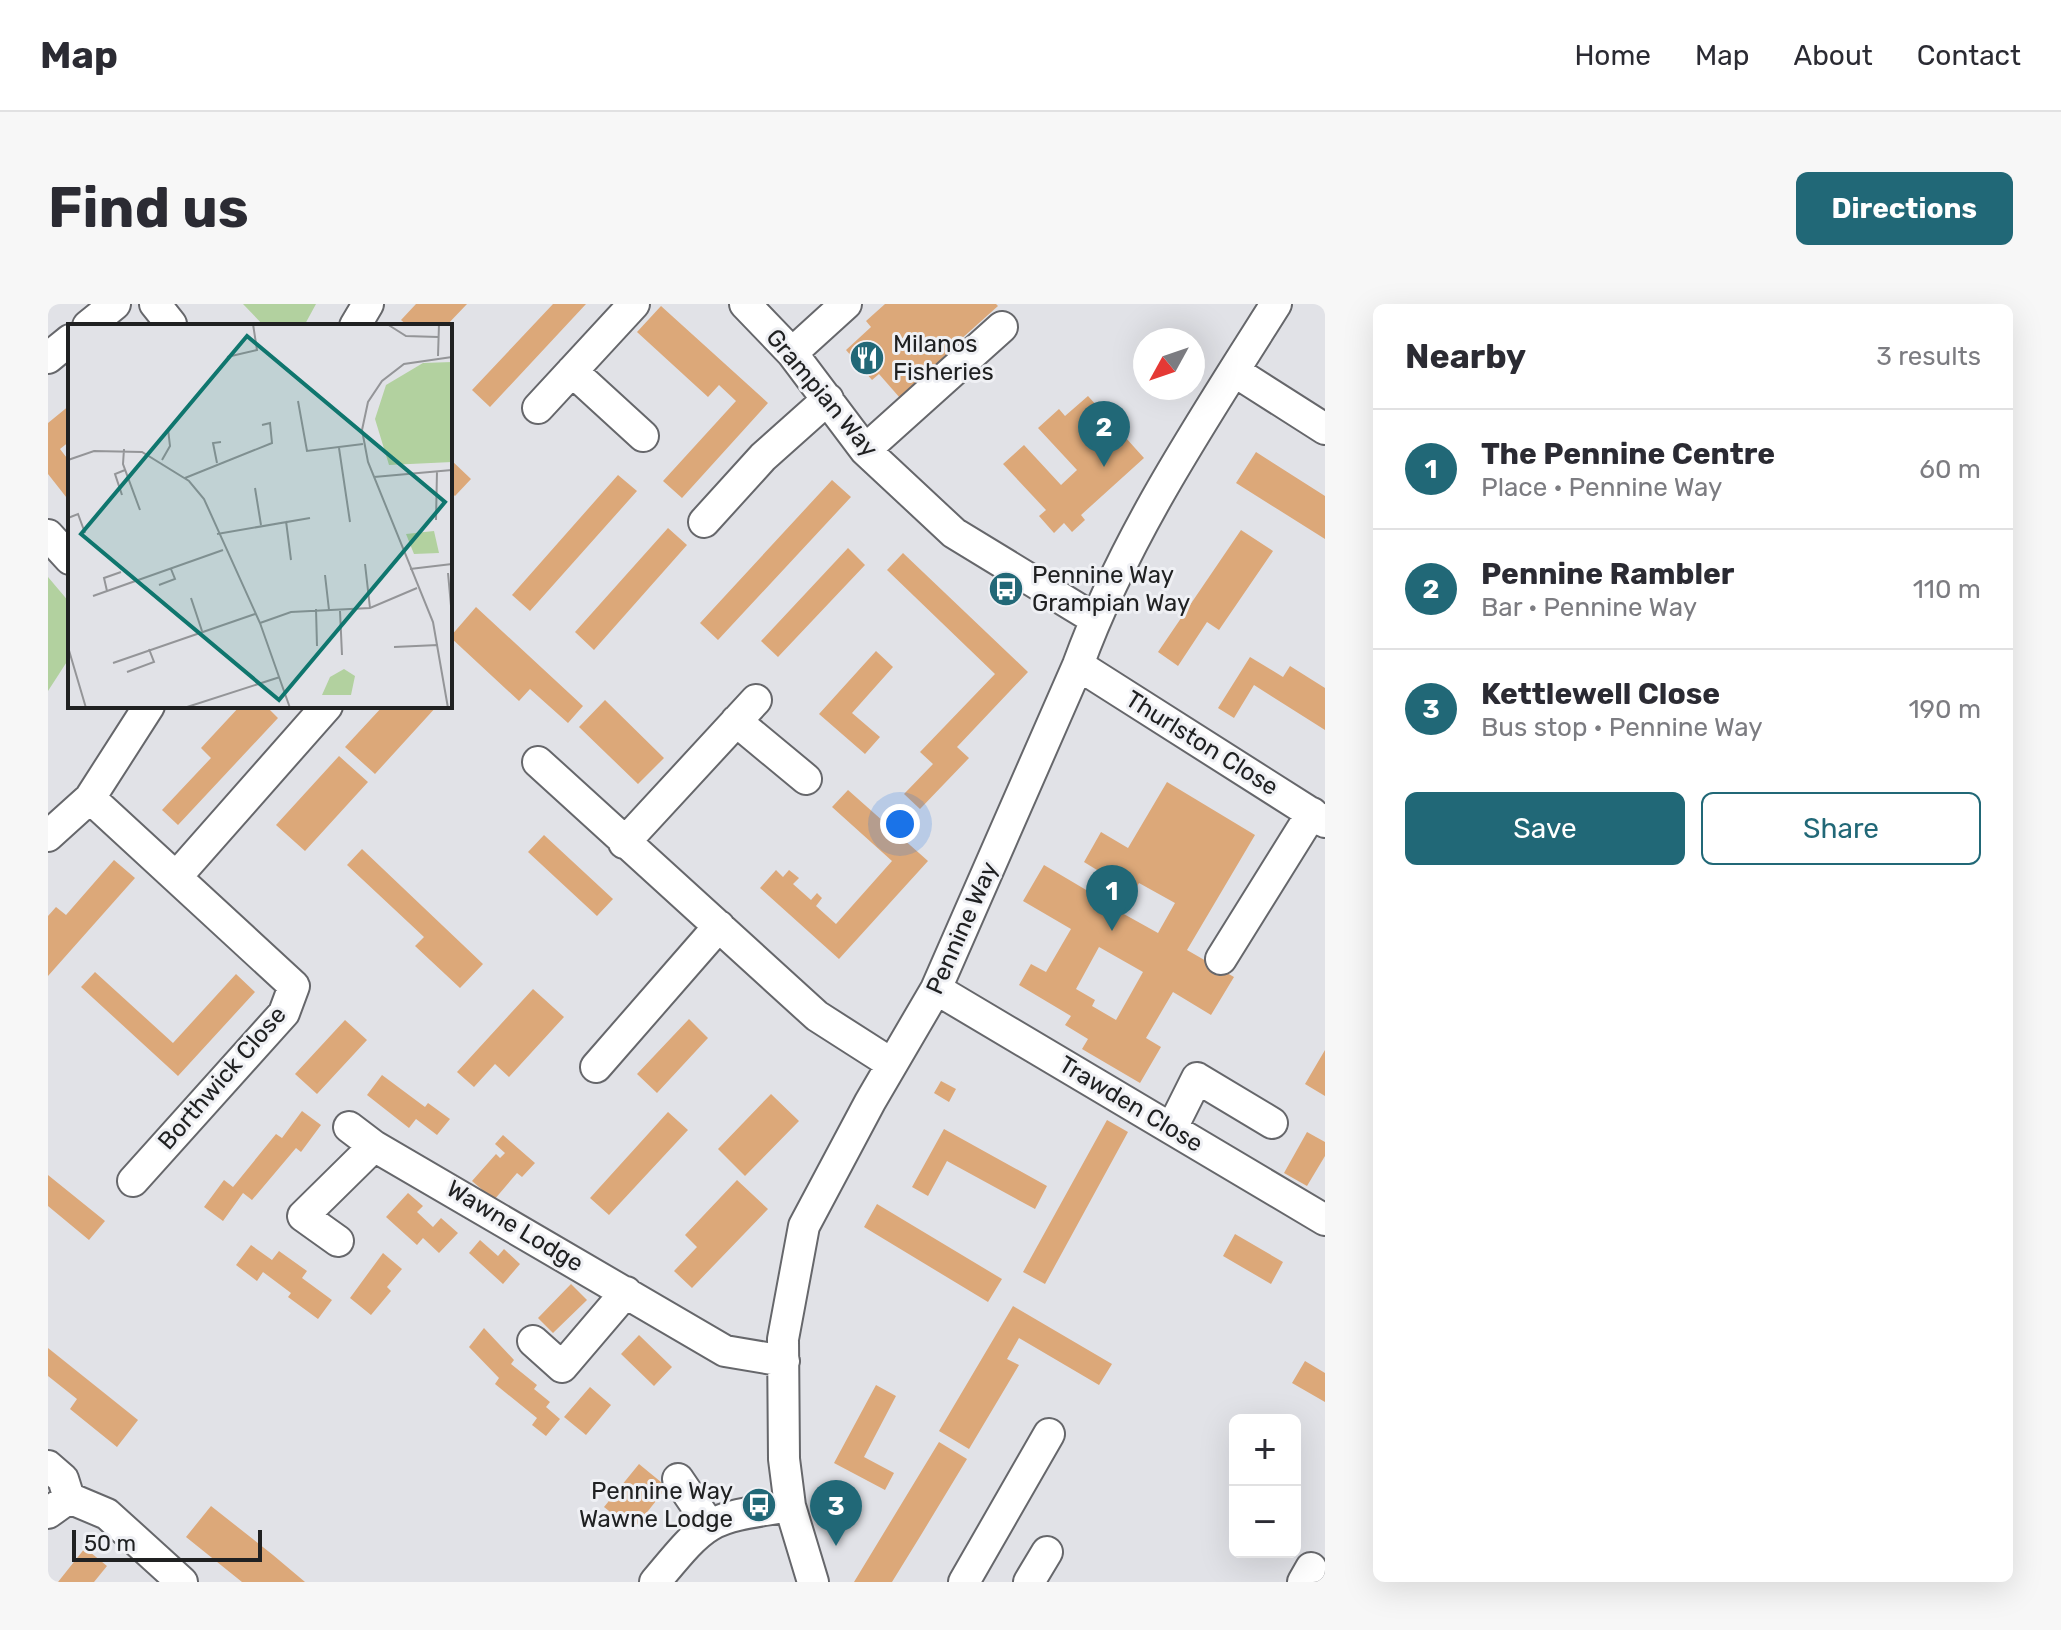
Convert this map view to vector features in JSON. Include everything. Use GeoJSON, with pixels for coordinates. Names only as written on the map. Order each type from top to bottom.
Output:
{"type":"FeatureCollection","features":[{"type":"Feature","properties":{"kind":"street"},"geometry":{"type":"LineString","coordinates":[[90,324],[115,304]]}},
{"type":"Feature","properties":{"kind":"street"},"geometry":{"type":"LineString","coordinates":[[356,324],[368,304]]}},
{"type":"Feature","properties":{"kind":"street"},"geometry":{"type":"LineString","coordinates":[[538,408],[634,304]]}},
{"type":"Feature","properties":{"kind":"street","name":"Grampian Way"},"geometry":{"type":"LineString","coordinates":[[745,304],[792,353],[865,450],[954,533],[1095,619]]}},
{"type":"Feature","properties":{"kind":"street"},"geometry":{"type":"LineString","coordinates":[[792,353],[846,304]]}},
{"type":"Feature","properties":{"kind":"street","name":"Pennine Way"},"geometry":{"type":"LineString","coordinates":[[813,1582],[790,1506],[784,1459],[783,1339],[804,1226],[936,989],[1078,665],[1095,619],[1147,515],[1276,304]]}},
{"type":"Feature","properties":{"kind":"street"},"geometry":{"type":"LineString","coordinates":[[865,450],[1002,327]]}},
{"type":"Feature","properties":{"kind":"street"},"geometry":{"type":"LineString","coordinates":[[48,358],[68,342]]}},
{"type":"Feature","properties":{"kind":"street"},"geometry":{"type":"LineString","coordinates":[[572,371],[643,436]]}},
{"type":"Feature","properties":{"kind":"street"},"geometry":{"type":"LineString","coordinates":[[1234,371],[1325,429]]}},
{"type":"Feature","properties":{"kind":"street"},"geometry":{"type":"LineString","coordinates":[[704,522],[763,457],[828,399]]}},
{"type":"Feature","properties":{"kind":"street"},"geometry":{"type":"LineString","coordinates":[[48,535],[68,557]]}},
{"type":"Feature","properties":{"kind":"street","name":"Thurlston Close"},"geometry":{"type":"LineString","coordinates":[[1078,665],[1318,817]]}},
{"type":"Feature","properties":{"kind":"street"},"geometry":{"type":"LineString","coordinates":[[48,836],[90,798],[148,708]]}},
{"type":"Feature","properties":{"kind":"street"},"geometry":{"type":"LineString","coordinates":[[177,876],[325,708]]}},
{"type":"Feature","properties":{"kind":"street"},"geometry":{"type":"LineString","coordinates":[[624,843],[746,710],[806,779]]}},
{"type":"Feature","properties":{"kind":"street"},"geometry":{"type":"LineString","coordinates":[[538,762],[817,1016],[892,1064]]}},
{"type":"Feature","properties":{"kind":"street","name":"Borthwick Close"},"geometry":{"type":"LineString","coordinates":[[90,798],[294,986],[284,1013],[133,1181]]}},
{"type":"Feature","properties":{"kind":"street"},"geometry":{"type":"LineString","coordinates":[[1221,959],[1318,817]]}},
{"type":"Feature","properties":{"kind":"street"},"geometry":{"type":"LineString","coordinates":[[596,1067],[719,926]]}},
{"type":"Feature","properties":{"kind":"street","name":"Trawden Close"},"geometry":{"type":"LineString","coordinates":[[936,989],[1325,1220]]}},
{"type":"Feature","properties":{"kind":"street"},"geometry":{"type":"LineString","coordinates":[[1172,1128],[1197,1078],[1272,1123]]}},
{"type":"Feature","properties":{"kind":"street","name":"Wawne Lodge"},"geometry":{"type":"LineString","coordinates":[[349,1127],[374,1146],[725,1351],[784,1361]]}},
{"type":"Feature","properties":{"kind":"street"},"geometry":{"type":"LineString","coordinates":[[338,1241],[303,1216],[374,1146]]}},
{"type":"Feature","properties":{"kind":"street"},"geometry":{"type":"LineString","coordinates":[[533,1341],[562,1367],[626,1292]]}},
{"type":"Feature","properties":{"kind":"street"},"geometry":{"type":"LineString","coordinates":[[964,1582],[1049,1434]]}},
{"type":"Feature","properties":{"kind":"street"},"geometry":{"type":"LineString","coordinates":[[48,1466],[63,1479],[58,1506],[107,1514],[182,1582]]}},
{"type":"Feature","properties":{"kind":"street"},"geometry":{"type":"LineString","coordinates":[[678,1479],[708,1523]]}},
{"type":"Feature","properties":{"kind":"street"},"geometry":{"type":"LineString","coordinates":[[655,1582],[693,1535],[708,1523],[725,1516],[790,1506]]}},
{"type":"Feature","properties":{"kind":"street"},"geometry":{"type":"LineString","coordinates":[[1029,1582],[1047,1552]]}},
{"type":"Feature","properties":{"kind":"green space"},"geometry":{"type":"Polygon","coordinates":[[[243,304],[316,304],[305,324],[262,324],[243,304]]]}},
{"type":"Feature","properties":{"kind":"green space"},"geometry":{"type":"Polygon","coordinates":[[[48,577],[68,601],[68,660],[48,691],[48,577]]]}},
{"type":"Feature","properties":{"kind":"building"},"geometry":{"type":"Polygon","coordinates":[[[416,304],[467,304],[448,324],[406,324],[401,320],[416,304]]]}},
{"type":"Feature","properties":{"kind":"building"},"geometry":{"type":"Polygon","coordinates":[[[553,304],[586,304],[490,407],[472,390],[553,304]]]}},
{"type":"Feature","properties":{"kind":"building"},"geometry":{"type":"Polygon","coordinates":[[[885,304],[998,306],[950,349],[958,358],[927,386],[921,379],[900,398],[879,374],[872,380],[846,350],[871,327],[866,321],[885,304]]]}},
{"type":"Feature","properties":{"kind":"building"},"geometry":{"type":"Polygon","coordinates":[[[661,306],[768,403],[682,498],[663,481],[736,401],[719,385],[708,397],[637,332],[661,306]]]}},
{"type":"Feature","properties":{"kind":"building"},"geometry":{"type":"Polygon","coordinates":[[[1088,396],[1144,458],[1081,515],[1085,520],[1072,532],[1064,523],[1054,533],[1039,516],[1046,510],[1003,464],[1024,445],[1061,485],[1077,470],[1038,428],[1059,409],[1065,416],[1088,396]]]}},
{"type":"Feature","properties":{"kind":"building"},"geometry":{"type":"Polygon","coordinates":[[[68,407],[68,443],[60,449],[68,459],[68,499],[48,474],[48,423],[68,407]]]}},
{"type":"Feature","properties":{"kind":"building"},"geometry":{"type":"Polygon","coordinates":[[[1256,452],[1325,496],[1325,539],[1236,483],[1256,452]]]}},
{"type":"Feature","properties":{"kind":"building"},"geometry":{"type":"Polygon","coordinates":[[[452,461],[471,479],[455,496],[452,494],[452,461]]]}},
{"type":"Feature","properties":{"kind":"building"},"geometry":{"type":"Polygon","coordinates":[[[618,475],[637,491],[530,611],[512,595],[618,475]]]}},
{"type":"Feature","properties":{"kind":"building"},"geometry":{"type":"Polygon","coordinates":[[[832,480],[851,497],[718,640],[700,623],[832,480]]]}},
{"type":"Feature","properties":{"kind":"building"},"geometry":{"type":"Polygon","coordinates":[[[668,528],[687,545],[594,650],[575,632],[668,528]]]}},
{"type":"Feature","properties":{"kind":"building"},"geometry":{"type":"Polygon","coordinates":[[[1241,530],[1273,551],[1219,630],[1207,622],[1178,666],[1158,652],[1241,530]]]}},
{"type":"Feature","properties":{"kind":"building"},"geometry":{"type":"Polygon","coordinates":[[[848,548],[865,565],[778,657],[761,641],[848,548]]]}},
{"type":"Feature","properties":{"kind":"building"},"geometry":{"type":"Polygon","coordinates":[[[903,553],[1028,672],[957,747],[969,758],[920,809],[904,794],[933,764],[920,752],[995,674],[887,570],[903,553]]]}},
{"type":"Feature","properties":{"kind":"building"},"geometry":{"type":"Polygon","coordinates":[[[476,607],[583,706],[568,723],[530,689],[519,701],[452,639],[452,635],[476,607]]]}},
{"type":"Feature","properties":{"kind":"building"},"geometry":{"type":"Polygon","coordinates":[[[876,651],[893,667],[852,713],[880,737],[865,754],[819,714],[876,651]]]}},
{"type":"Feature","properties":{"kind":"building"},"geometry":{"type":"Polygon","coordinates":[[[1250,657],[1283,677],[1290,666],[1325,688],[1325,730],[1254,685],[1234,718],[1218,708],[1250,657]]]}},
{"type":"Feature","properties":{"kind":"building"},"geometry":{"type":"Polygon","coordinates":[[[605,700],[664,758],[638,784],[579,727],[605,700]]]}},
{"type":"Feature","properties":{"kind":"building"},"geometry":{"type":"Polygon","coordinates":[[[238,708],[268,708],[278,718],[178,825],[162,810],[211,758],[201,748],[238,708]]]}},
{"type":"Feature","properties":{"kind":"building"},"geometry":{"type":"Polygon","coordinates":[[[381,708],[435,708],[375,774],[345,747],[381,708]]]}},
{"type":"Feature","properties":{"kind":"building"},"geometry":{"type":"Polygon","coordinates":[[[339,756],[368,782],[305,851],[276,825],[339,756]]]}},
{"type":"Feature","properties":{"kind":"building"},"geometry":{"type":"Polygon","coordinates":[[[1167,782],[1255,835],[1187,950],[1234,977],[1211,1015],[1173,992],[1146,1038],[1161,1047],[1140,1083],[1082,1049],[1088,1039],[1065,1025],[1071,1016],[1019,985],[1031,964],[1046,972],[1071,929],[1023,901],[1044,865],[1098,897],[1110,878],[1084,862],[1101,832],[1128,848],[1167,782]],[[1139,883],[1122,913],[1158,933],[1175,903],[1139,883]],[[1099,947],[1076,989],[1095,1000],[1092,1006],[1116,1020],[1143,972],[1099,947]]]}},
{"type":"Feature","properties":{"kind":"building"},"geometry":{"type":"Polygon","coordinates":[[[848,790],[928,861],[839,959],[760,888],[776,870],[783,877],[789,870],[799,878],[793,884],[811,900],[817,893],[822,898],[816,906],[836,924],[892,861],[832,807],[848,790]]]}},
{"type":"Feature","properties":{"kind":"building"},"geometry":{"type":"Polygon","coordinates":[[[544,835],[613,899],[597,916],[528,852],[544,835]]]}},
{"type":"Feature","properties":{"kind":"building"},"geometry":{"type":"Polygon","coordinates":[[[362,849],[483,964],[460,988],[415,946],[424,937],[347,865],[362,849]]]}},
{"type":"Feature","properties":{"kind":"building"},"geometry":{"type":"Polygon","coordinates":[[[114,860],[135,878],[48,976],[48,916],[56,907],[66,915],[114,860]]]}},
{"type":"Feature","properties":{"kind":"building"},"geometry":{"type":"Polygon","coordinates":[[[95,972],[173,1043],[236,974],[255,992],[178,1076],[81,987],[95,972]]]}},
{"type":"Feature","properties":{"kind":"building"},"geometry":{"type":"Polygon","coordinates":[[[533,989],[564,1017],[509,1077],[495,1064],[474,1087],[457,1072],[533,989]]]}},
{"type":"Feature","properties":{"kind":"building"},"geometry":{"type":"Polygon","coordinates":[[[689,1019],[708,1038],[657,1093],[637,1074],[689,1019]]]}},
{"type":"Feature","properties":{"kind":"building"},"geometry":{"type":"Polygon","coordinates":[[[345,1020],[367,1040],[317,1094],[295,1074],[345,1020]]]}},
{"type":"Feature","properties":{"kind":"building"},"geometry":{"type":"Polygon","coordinates":[[[1325,1050],[1325,1096],[1305,1084],[1325,1050]]]}},
{"type":"Feature","properties":{"kind":"building"},"geometry":{"type":"Polygon","coordinates":[[[382,1075],[425,1107],[428,1103],[450,1119],[437,1135],[416,1119],[409,1128],[367,1095],[382,1075]]]}},
{"type":"Feature","properties":{"kind":"building"},"geometry":{"type":"Polygon","coordinates":[[[941,1081],[956,1089],[949,1102],[934,1093],[941,1081]]]}},
{"type":"Feature","properties":{"kind":"building"},"geometry":{"type":"Polygon","coordinates":[[[771,1094],[799,1121],[745,1176],[718,1149],[771,1094]]]}},
{"type":"Feature","properties":{"kind":"building"},"geometry":{"type":"Polygon","coordinates":[[[302,1111],[321,1125],[301,1152],[296,1148],[252,1200],[243,1193],[223,1221],[204,1207],[224,1180],[233,1187],[276,1134],[282,1138],[302,1111]]]}},
{"type":"Feature","properties":{"kind":"building"},"geometry":{"type":"Polygon","coordinates":[[[668,1112],[688,1130],[609,1215],[590,1198],[668,1112]]]}},
{"type":"Feature","properties":{"kind":"building"},"geometry":{"type":"Polygon","coordinates":[[[1107,1120],[1128,1132],[1045,1284],[1023,1272],[1107,1120]]]}},
{"type":"Feature","properties":{"kind":"building"},"geometry":{"type":"Polygon","coordinates":[[[944,1129],[1047,1186],[1035,1209],[947,1161],[928,1196],[912,1187],[944,1129]]]}},
{"type":"Feature","properties":{"kind":"building"},"geometry":{"type":"Polygon","coordinates":[[[1307,1132],[1325,1142],[1325,1156],[1307,1186],[1284,1173],[1307,1132]]]}},
{"type":"Feature","properties":{"kind":"building"},"geometry":{"type":"Polygon","coordinates":[[[503,1135],[535,1163],[522,1177],[517,1173],[494,1200],[472,1181],[496,1154],[500,1158],[505,1153],[495,1144],[503,1135]]]}},
{"type":"Feature","properties":{"kind":"building"},"geometry":{"type":"Polygon","coordinates":[[[48,1175],[105,1221],[89,1240],[48,1206],[48,1175]]]}},
{"type":"Feature","properties":{"kind":"building"},"geometry":{"type":"Polygon","coordinates":[[[737,1180],[768,1209],[692,1288],[674,1271],[697,1247],[685,1235],[737,1180]]]}},
{"type":"Feature","properties":{"kind":"building"},"geometry":{"type":"Polygon","coordinates":[[[408,1193],[423,1206],[417,1212],[433,1227],[441,1218],[458,1233],[439,1253],[423,1238],[417,1245],[386,1217],[408,1193]]]}},
{"type":"Feature","properties":{"kind":"building"},"geometry":{"type":"Polygon","coordinates":[[[877,1204],[1002,1279],[988,1302],[864,1227],[877,1204]]]}},
{"type":"Feature","properties":{"kind":"building"},"geometry":{"type":"Polygon","coordinates":[[[1235,1234],[1283,1262],[1271,1284],[1223,1256],[1235,1234]]]}},
{"type":"Feature","properties":{"kind":"building"},"geometry":{"type":"Polygon","coordinates":[[[480,1240],[498,1256],[504,1249],[520,1264],[503,1284],[469,1253],[480,1240]]]}},
{"type":"Feature","properties":{"kind":"building"},"geometry":{"type":"Polygon","coordinates":[[[251,1245],[272,1260],[279,1251],[307,1271],[302,1278],[332,1300],[318,1319],[288,1297],[291,1293],[263,1272],[257,1281],[236,1265],[251,1245]]]}},
{"type":"Feature","properties":{"kind":"building"},"geometry":{"type":"Polygon","coordinates":[[[383,1253],[402,1269],[387,1287],[391,1291],[371,1315],[350,1298],[383,1253]]]}},
{"type":"Feature","properties":{"kind":"building"},"geometry":{"type":"Polygon","coordinates":[[[571,1284],[587,1300],[553,1333],[538,1318],[571,1284]]]}},
{"type":"Feature","properties":{"kind":"building"},"geometry":{"type":"Polygon","coordinates":[[[1013,1306],[1112,1364],[1099,1385],[1019,1338],[1007,1359],[1019,1365],[969,1449],[939,1431],[1013,1306]]]}},
{"type":"Feature","properties":{"kind":"building"},"geometry":{"type":"Polygon","coordinates":[[[484,1328],[514,1360],[511,1364],[537,1385],[534,1389],[550,1402],[546,1407],[560,1419],[546,1436],[532,1425],[537,1418],[495,1384],[499,1378],[469,1347],[484,1328]]]}},
{"type":"Feature","properties":{"kind":"building"},"geometry":{"type":"Polygon","coordinates":[[[639,1335],[672,1367],[654,1386],[621,1354],[639,1335]]]}},
{"type":"Feature","properties":{"kind":"building"},"geometry":{"type":"Polygon","coordinates":[[[48,1348],[138,1420],[117,1447],[70,1409],[77,1399],[48,1376],[48,1348]]]}},
{"type":"Feature","properties":{"kind":"building"},"geometry":{"type":"Polygon","coordinates":[[[1305,1361],[1325,1373],[1325,1402],[1292,1383],[1305,1361]]]}},
{"type":"Feature","properties":{"kind":"building"},"geometry":{"type":"Polygon","coordinates":[[[876,1385],[896,1396],[864,1457],[894,1473],[885,1490],[834,1463],[876,1385]]]}},
{"type":"Feature","properties":{"kind":"building"},"geometry":{"type":"Polygon","coordinates":[[[590,1387],[611,1405],[586,1435],[564,1417],[590,1387]]]}},
{"type":"Feature","properties":{"kind":"building"},"geometry":{"type":"Polygon","coordinates":[[[939,1442],[967,1459],[921,1535],[892,1582],[854,1582],[939,1442]]]}},
{"type":"Feature","properties":{"kind":"building"},"geometry":{"type":"Polygon","coordinates":[[[639,1464],[667,1487],[633,1530],[604,1507],[639,1464]]]}},
{"type":"Feature","properties":{"kind":"building"},"geometry":{"type":"Polygon","coordinates":[[[211,1506],[305,1582],[242,1582],[186,1537],[211,1506]]]}},
{"type":"Feature","properties":{"kind":"building"},"geometry":{"type":"Polygon","coordinates":[[[85,1548],[107,1566],[94,1582],[58,1582],[85,1548]]]}},
{"type":"Feature","properties":{"kind":"place","name":"Milanos Fisheries"},"geometry":{"type":"Point","coordinates":[867,358]}},
{"type":"Feature","properties":{"kind":"place","name":"Pennine Rambler"},"geometry":{"type":"Point","coordinates":[1104,467]}},
{"type":"Feature","properties":{"kind":"place","name":"Pennine Way Grampian Way"},"geometry":{"type":"Point","coordinates":[1006,589]}},
{"type":"Feature","properties":{"kind":"place","name":"The Pennine Centre"},"geometry":{"type":"Point","coordinates":[1112,931]}},
{"type":"Feature","properties":{"kind":"place","name":"Pennine Way Wawne Lodge"},"geometry":{"type":"Point","coordinates":[759,1505]}},
{"type":"Feature","properties":{"kind":"place","name":"Kettlewell Close"},"geometry":{"type":"Point","coordinates":[836,1546]}}]}
